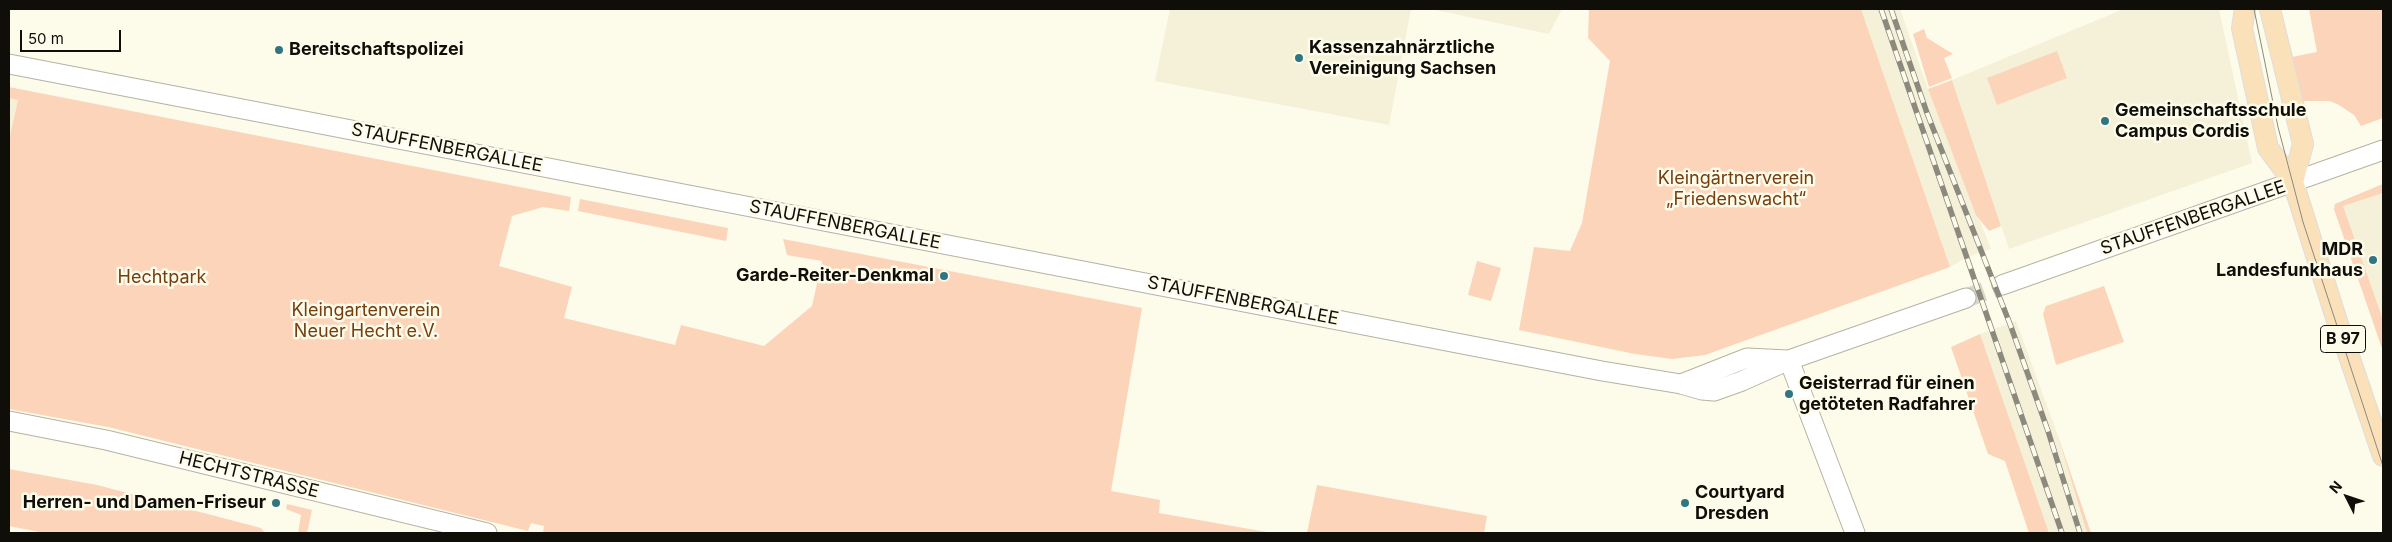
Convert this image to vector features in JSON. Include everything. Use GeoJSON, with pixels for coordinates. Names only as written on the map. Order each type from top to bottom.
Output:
{"type":"FeatureCollection","features":[{"type":"Feature","properties":{"kind":"main road","name":"B 97"},"geometry":{"type":"LineString","coordinates":[[2245,9],[2242,28],[2266,142],[2268,148],[2293,182],[2336,318],[2383,456]]}},
{"type":"Feature","properties":{"kind":"main road"},"geometry":{"type":"LineString","coordinates":[[2270,9],[2303,144],[2293,182]]}},
{"type":"Feature","properties":{"kind":"main road","name":"STAUFFENBERGALLEE"},"geometry":{"type":"LineString","coordinates":[[9,64],[1602,371],[1681,384],[1747,358],[1789,360],[1966,298]]}},
{"type":"Feature","properties":{"kind":"main road","name":"STAUFFENBERGALLEE"},"geometry":{"type":"LineString","coordinates":[[2002,285],[2383,150]]}},
{"type":"Feature","properties":{"kind":"main road"},"geometry":{"type":"LineString","coordinates":[[1789,360],[1855,533]]}},
{"type":"Feature","properties":{"kind":"main road","name":"HECHTSTRASSE"},"geometry":{"type":"LineString","coordinates":[[9,421],[106,440],[487,533]]}},
{"type":"Feature","properties":{"kind":"shaded area"},"geometry":{"type":"Polygon","coordinates":[[[1170,9],[1411,9],[1389,125],[1155,81],[1170,9]]]}},
{"type":"Feature","properties":{"kind":"shaded area"},"geometry":{"type":"Polygon","coordinates":[[[1431,9],[1562,9],[1549,34],[1431,9]]]}},
{"type":"Feature","properties":{"kind":"shaded area"},"geometry":{"type":"Polygon","coordinates":[[[1861,9],[1900,9],[1928,89],[1991,249],[1967,257],[1950,267],[1861,9]]]}},
{"type":"Feature","properties":{"kind":"shaded area","name":"Gemeinschaftsschule Campus Cordis"},"geometry":{"type":"Polygon","coordinates":[[[2124,9],[2219,9],[2252,163],[2009,249],[1952,80],[2124,9]]]}},
{"type":"Feature","properties":{"kind":"shaded area"},"geometry":{"type":"Polygon","coordinates":[[[9,98],[18,100],[9,140],[9,98]]]}},
{"type":"Feature","properties":{"kind":"shaded area"},"geometry":{"type":"Polygon","coordinates":[[[2383,184],[2383,352],[2334,209],[2335,204],[2383,184]]]}},
{"type":"Feature","properties":{"kind":"shaded area"},"geometry":{"type":"Polygon","coordinates":[[[2016,321],[2057,433],[2087,533],[2049,533],[1980,334],[2016,321]]]}},
{"type":"Feature","properties":{"kind":"green space","name":"Kleingärtnerverein „Friedenswacht“"},"geometry":{"type":"Polygon","coordinates":[[[1589,9],[1861,9],[1950,267],[1705,355],[1672,359],[1635,354],[1519,330],[1534,247],[1570,251],[1582,223],[1610,61],[1588,38],[1589,9]]]}},
{"type":"Feature","properties":{"kind":"green space"},"geometry":{"type":"Polygon","coordinates":[[[2309,9],[2383,9],[2383,118],[2361,126],[2354,115],[2330,101],[2303,101],[2292,57],[2317,52],[2309,9]]]}},
{"type":"Feature","properties":{"kind":"green space"},"geometry":{"type":"Polygon","coordinates":[[[1924,29],[1927,38],[1953,54],[1944,58],[1952,78],[1929,87],[1913,34],[1924,29]]]}},
{"type":"Feature","properties":{"kind":"green space"},"geometry":{"type":"Polygon","coordinates":[[[2057,51],[2067,78],[1997,105],[1987,78],[2057,51]]]}},
{"type":"Feature","properties":{"kind":"green space"},"geometry":{"type":"Polygon","coordinates":[[[1952,80],[2001,226],[1989,231],[1976,215],[1928,89],[1952,80]]]}},
{"type":"Feature","properties":{"kind":"green space","name":"Hechtpark"},"geometry":{"type":"Polygon","coordinates":[[[9,87],[571,197],[569,211],[543,207],[512,216],[499,266],[572,287],[564,318],[675,345],[681,325],[764,346],[812,306],[822,261],[787,255],[783,239],[1142,308],[1111,491],[1160,500],[1159,513],[1272,533],[543,533],[544,526],[531,523],[528,531],[108,427],[9,409],[9,140],[18,100],[9,98],[9,87]]]}},
{"type":"Feature","properties":{"kind":"green space"},"geometry":{"type":"Polygon","coordinates":[[[2383,184],[2383,193],[2343,206],[2383,320],[2383,351],[2334,209],[2335,204],[2383,184]]]}},
{"type":"Feature","properties":{"kind":"green space"},"geometry":{"type":"Polygon","coordinates":[[[580,199],[728,228],[726,241],[578,211],[580,199]]]}},
{"type":"Feature","properties":{"kind":"green space"},"geometry":{"type":"Polygon","coordinates":[[[1477,261],[1501,268],[1491,301],[1468,295],[1477,261]]]}},
{"type":"Feature","properties":{"kind":"green space"},"geometry":{"type":"Polygon","coordinates":[[[2104,286],[2124,342],[2056,365],[2043,314],[2046,306],[2104,286]]]}},
{"type":"Feature","properties":{"kind":"green space"},"geometry":{"type":"Polygon","coordinates":[[[1980,334],[2049,533],[2029,533],[2005,461],[1988,454],[1951,347],[1980,334]]]}},
{"type":"Feature","properties":{"kind":"green space"},"geometry":{"type":"Polygon","coordinates":[[[2057,433],[2091,533],[2087,533],[2057,433]]]}},
{"type":"Feature","properties":{"kind":"green space"},"geometry":{"type":"Polygon","coordinates":[[[9,469],[97,485],[261,528],[265,533],[44,533],[9,526],[9,469]]]}},
{"type":"Feature","properties":{"kind":"green space"},"geometry":{"type":"Polygon","coordinates":[[[1317,485],[1487,516],[1484,533],[1307,533],[1317,485]]]}},
{"type":"Feature","properties":{"kind":"green space"},"geometry":{"type":"Polygon","coordinates":[[[287,504],[312,510],[307,533],[298,533],[301,515],[286,509],[287,504]]]}},
{"type":"Feature","properties":{"kind":"tunnel"},"geometry":{"type":"LineString","coordinates":[[1966,298],[2002,285]]}},
{"type":"Feature","properties":{"kind":"tram line"},"geometry":{"type":"LineString","coordinates":[[2254,9],[2278,127],[2303,222],[2383,466]]}},
{"type":"Feature","properties":{"kind":"railway"},"geometry":{"type":"LineString","coordinates":[[1881,9],[2062,533]]}},
{"type":"Feature","properties":{"kind":"railway"},"geometry":{"type":"LineString","coordinates":[[1891,9],[1927,113],[2010,324],[2048,431],[2080,533]]}},
{"type":"Feature","properties":{"kind":"place","name":"Bereitschaftspolizei"},"geometry":{"type":"Point","coordinates":[279,50]}},
{"type":"Feature","properties":{"kind":"place","name":"Kassenzahnärztliche Vereinigung Sachsen"},"geometry":{"type":"Point","coordinates":[1299,58]}},
{"type":"Feature","properties":{"kind":"place","name":"Gemeinschaftsschule Campus Cordis"},"geometry":{"type":"Point","coordinates":[2105,121]}},
{"type":"Feature","properties":{"kind":"place","name":"MDR Landesfunkhaus"},"geometry":{"type":"Point","coordinates":[2373,260]}},
{"type":"Feature","properties":{"kind":"place","name":"Garde-Reiter-Denkmal"},"geometry":{"type":"Point","coordinates":[944,276]}},
{"type":"Feature","properties":{"kind":"place","name":"Geisterrad für einen getöteten Radfahrer"},"geometry":{"type":"Point","coordinates":[1789,394]}},
{"type":"Feature","properties":{"kind":"place","name":"Herren- und Damen-Friseur"},"geometry":{"type":"Point","coordinates":[276,503]}},
{"type":"Feature","properties":{"kind":"place","name":"Courtyard Dresden"},"geometry":{"type":"Point","coordinates":[1685,503]}},
{"type":"Feature","properties":{"kind":"park label","name":"Kleingartenverein Neuer Hecht e.V."},"geometry":{"type":"Point","coordinates":[366,321]}}]}
